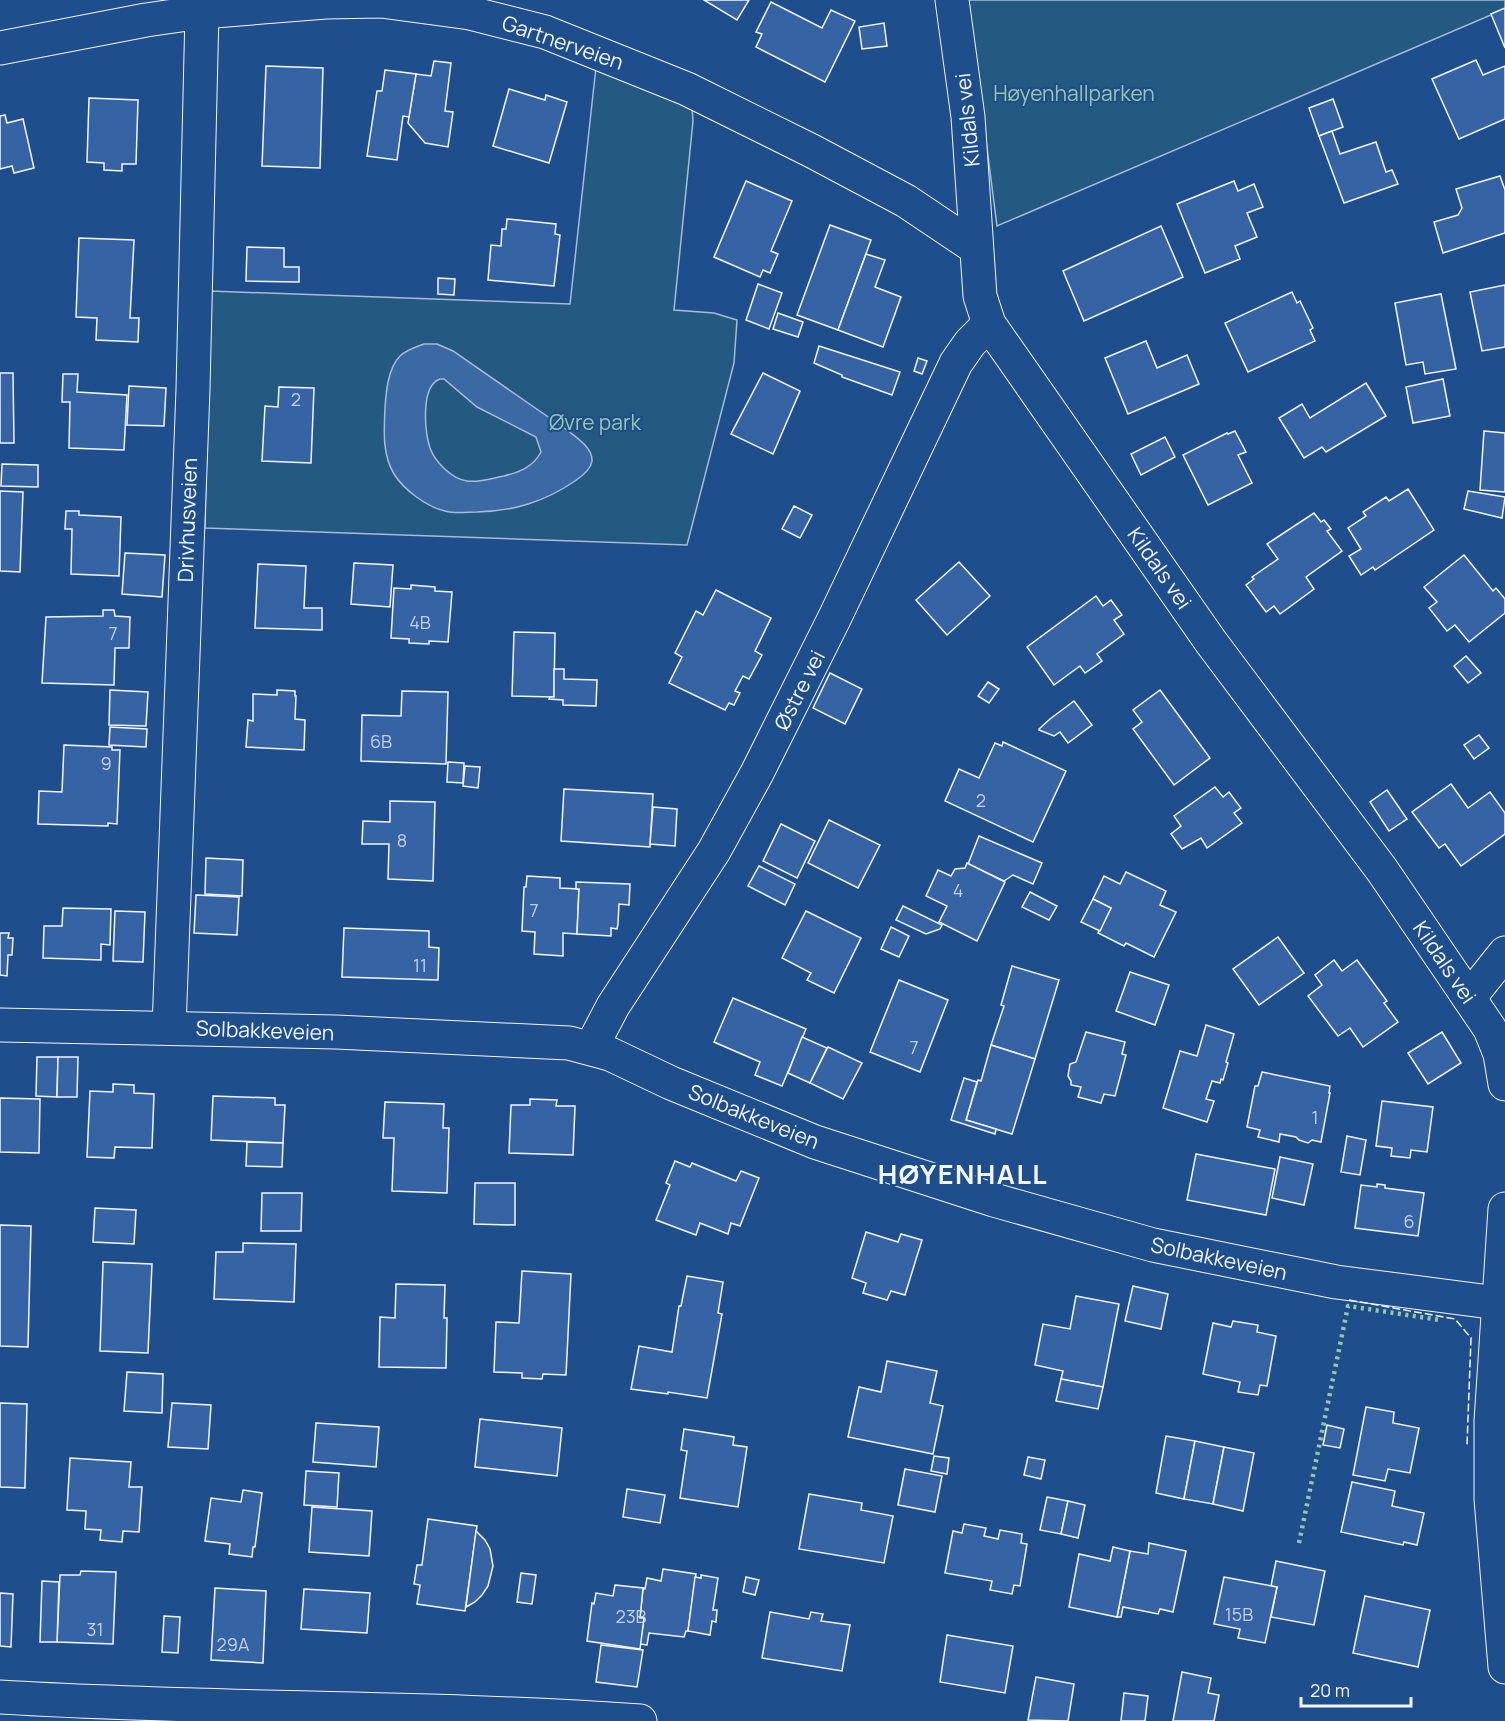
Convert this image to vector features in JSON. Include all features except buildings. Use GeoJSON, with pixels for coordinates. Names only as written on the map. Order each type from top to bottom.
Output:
{"type":"FeatureCollection","features":[{"type":"Feature","properties":{"kind":"street","name":"Kildals vei"},"geometry":{"type":"LineString","coordinates":[[951,0],[968,117],[980,296],[989,324],[1211,642],[1382,870],[1469,998],[1490,1029],[1500,1054],[1505,1084]]}},
{"type":"Feature","properties":{"kind":"street","name":"Gartnerveien"},"geometry":{"type":"LineString","coordinates":[[0,48],[146,20],[202,12],[326,2],[381,1],[470,13],[545,32],[687,89],[906,201],[976,249]]}},
{"type":"Feature","properties":{"kind":"street","name":"Drivhusveien"},"geometry":{"type":"LineString","coordinates":[[169,1028],[193,389],[202,12]]}},
{"type":"Feature","properties":{"kind":"street","name":"Østre vei"},"geometry":{"type":"LineString","coordinates":[[591,1048],[613,1006],[714,851],[757,773],[841,607],[956,363],[970,343],[989,324]]}},
{"type":"Feature","properties":{"kind":"street"},"geometry":{"type":"LineString","coordinates":[[1469,998],[1505,953]]}},
{"type":"Feature","properties":{"kind":"street","name":"Solbakkeveien"},"geometry":{"type":"LineString","coordinates":[[0,1025],[169,1028],[569,1043],[610,1054],[671,1083],[815,1142],[994,1200],[1121,1236],[1154,1245],[1336,1282],[1498,1303]]}},
{"type":"Feature","properties":{"kind":"street"},"geometry":{"type":"LineString","coordinates":[[1505,1209],[1491,1421],[1491,1499],[1505,1667]]}},
{"type":"Feature","properties":{"kind":"street"},"geometry":{"type":"LineString","coordinates":[[0,1697],[95,1703],[544,1714],[640,1721]]}},
{"type":"Feature","properties":{"kind":"green space","name":"Høyenhallparken"},"geometry":{"type":"Polygon","coordinates":[[[968,0],[1505,0],[1505,9],[997,226],[968,0]]]}},
{"type":"Feature","properties":{"kind":"green space","name":"Øvre park"},"geometry":{"type":"Polygon","coordinates":[[[596,67],[692,107],[693,121],[674,310],[714,313],[737,320],[734,363],[687,545],[205,528],[210,291],[570,304],[596,67]]]}},
{"type":"Feature","properties":{"kind":"shaded area"},"geometry":{"type":"Polygon","coordinates":[[[424,344],[437,344],[453,351],[567,430],[590,452],[592,461],[588,470],[552,495],[504,510],[449,512],[431,506],[416,497],[398,480],[387,458],[384,425],[385,402],[390,374],[396,361],[402,354],[424,344]],[[444,379],[434,383],[429,390],[426,421],[430,448],[445,469],[461,480],[476,481],[515,473],[534,462],[541,452],[536,437],[477,407],[444,379]]]}},
{"type":"Feature","properties":{"kind":"hedge"},"geometry":{"type":"LineString","coordinates":[[1299,1543],[1348,1306],[1440,1320]]}},
{"type":"Feature","properties":{"kind":"fence"},"geometry":{"type":"LineString","coordinates":[[1349,1300],[1455,1319],[1471,1338],[1467,1445]]}},
{"type":"Feature","properties":{"kind":"district","name":"HØYENHALL"},"geometry":{"type":"Point","coordinates":[963,1173]}}]}
